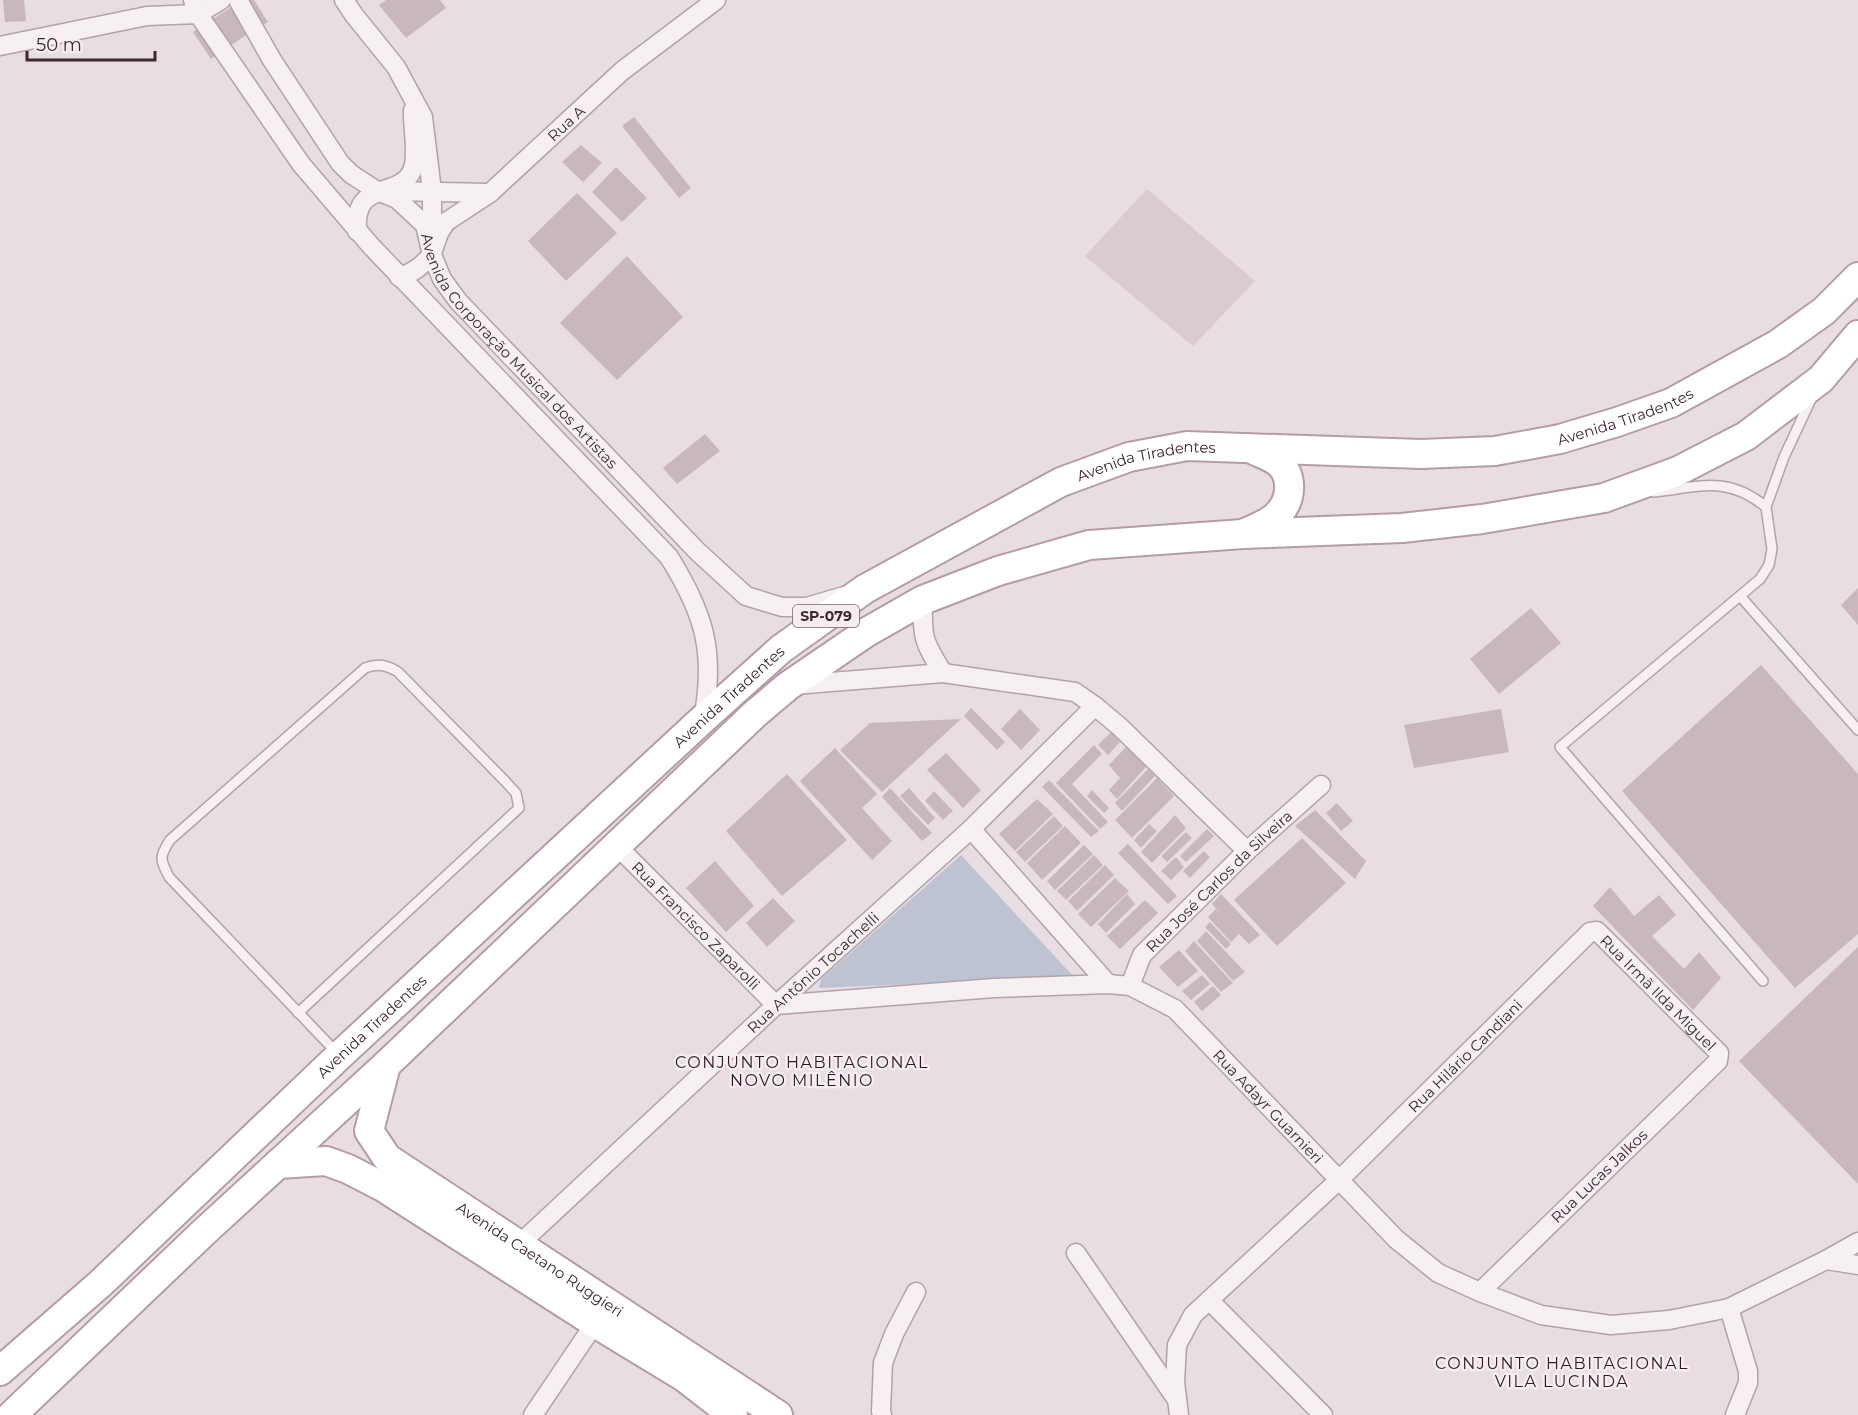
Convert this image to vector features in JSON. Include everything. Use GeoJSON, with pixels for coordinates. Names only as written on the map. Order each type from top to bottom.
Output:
{"type":"FeatureCollection","features":[{"type":"Feature","properties":{"kind":"main road","name":"Avenida Tiradentes"},"geometry":{"type":"LineString","coordinates":[[0,1371],[101,1282],[339,1056],[780,649],[865,589],[1061,482],[1129,457],[1187,446],[1421,454],[1495,451],[1560,439],[1617,422],[1671,403],[1778,344],[1824,310],[1858,277]]}},
{"type":"Feature","properties":{"kind":"main road","name":"Avenida Tiradentes"},"geometry":{"type":"LineString","coordinates":[[12,1415],[204,1232],[386,1065],[788,686],[867,632],[923,600],[998,571],[1089,545],[1243,534],[1402,528],[1482,519],[1604,498],[1678,471],[1723,449],[1764,423],[1821,379],[1856,344]]}},
{"type":"Feature","properties":{"kind":"main road"},"geometry":{"type":"LineString","coordinates":[[1243,534],[1269,522],[1280,512],[1290,488],[1288,473],[1277,462],[1252,449]]}},
{"type":"Feature","properties":{"kind":"main road"},"geometry":{"type":"LineString","coordinates":[[326,1161],[346,1155],[358,1146],[369,1131],[386,1065]]}},
{"type":"Feature","properties":{"kind":"main road","name":"Avenida Caetano Ruggieri"},"geometry":{"type":"LineString","coordinates":[[369,1131],[387,1158],[595,1323],[684,1377],[733,1415]]}},
{"type":"Feature","properties":{"kind":"main road","name":"Avenida Caetano Ruggieri"},"geometry":{"type":"LineString","coordinates":[[278,1164],[326,1161],[348,1169],[509,1253],[778,1415]]}},
{"type":"Feature","properties":{"kind":"street"},"geometry":{"type":"LineString","coordinates":[[0,46],[221,0]]}},
{"type":"Feature","properties":{"kind":"street","name":"Avenida Corporação Musical dos Artistas"},"geometry":{"type":"LineString","coordinates":[[238,0],[272,60],[340,163],[351,174],[377,191],[397,199],[425,225],[432,255],[442,279],[458,301],[697,550],[746,596],[782,607],[807,607],[865,589]]}},
{"type":"Feature","properties":{"kind":"street"},"geometry":{"type":"LineString","coordinates":[[344,0],[396,67],[423,117],[432,191],[432,255],[418,269],[399,277]]}},
{"type":"Feature","properties":{"kind":"street","name":"Rua A"},"geometry":{"type":"LineString","coordinates":[[432,255],[439,232],[446,222],[490,193],[622,71],[716,0]]}},
{"type":"Feature","properties":{"kind":"street","name":"Avenida Corporação Musical dos Artistas"},"geometry":{"type":"LineString","coordinates":[[195,7],[301,164],[357,231],[669,556],[694,600],[708,645],[708,692],[703,719]]}},
{"type":"Feature","properties":{"kind":"street"},"geometry":{"type":"LineString","coordinates":[[357,231],[356,217],[360,208],[377,191],[403,183],[413,170],[413,100]]}},
{"type":"Feature","properties":{"kind":"street"},"geometry":{"type":"LineString","coordinates":[[377,191],[490,193]]}},
{"type":"Feature","properties":{"kind":"street"},"geometry":{"type":"LineString","coordinates":[[677,570],[697,550]]}},
{"type":"Feature","properties":{"kind":"street"},"geometry":{"type":"LineString","coordinates":[[923,600],[922,630],[926,645],[943,673]]}},
{"type":"Feature","properties":{"kind":"street"},"geometry":{"type":"LineString","coordinates":[[788,686],[943,673],[1075,692],[1120,727],[1247,850]]}},
{"type":"Feature","properties":{"kind":"street","name":"Rua Antônio Tocachelli"},"geometry":{"type":"LineString","coordinates":[[509,1253],[776,1005],[971,829],[1095,706]]}},
{"type":"Feature","properties":{"kind":"street","name":"Rua José Carlos da Silveira"},"geometry":{"type":"LineString","coordinates":[[1130,986],[1142,955],[1247,850],[1321,785]]}},
{"type":"Feature","properties":{"kind":"street"},"geometry":{"type":"LineString","coordinates":[[971,829],[1108,984]]}},
{"type":"Feature","properties":{"kind":"street","name":"Rua Francisco Zaparolli"},"geometry":{"type":"LineString","coordinates":[[617,846],[776,1005]]}},
{"type":"Feature","properties":{"kind":"street","name":"Rua Irmã Ilda Miguel"},"geometry":{"type":"LineString","coordinates":[[1590,932],[1598,931],[1719,1053],[1718,1060]]}},
{"type":"Feature","properties":{"kind":"street","name":"Rua Hilário Candiani"},"geometry":{"type":"LineString","coordinates":[[1178,1408],[1175,1382],[1177,1345],[1193,1315],[1339,1180],[1590,932]]}},
{"type":"Feature","properties":{"kind":"street","name":"Rua Adayr Guarnieri"},"geometry":{"type":"LineString","coordinates":[[776,1005],[994,988],[1108,984],[1130,986],[1175,1009],[1396,1239],[1438,1273],[1541,1315],[1611,1325],[1669,1320],[1729,1308],[1858,1242]]}},
{"type":"Feature","properties":{"kind":"street","name":"Rua Lucas Jalkos"},"geometry":{"type":"LineString","coordinates":[[1480,1292],[1718,1060]]}},
{"type":"Feature","properties":{"kind":"street"},"geometry":{"type":"LineString","coordinates":[[1076,1254],[1178,1408]]}},
{"type":"Feature","properties":{"kind":"street"},"geometry":{"type":"LineString","coordinates":[[1826,1260],[1858,1265]]}},
{"type":"Feature","properties":{"kind":"street"},"geometry":{"type":"LineString","coordinates":[[882,1415],[880,1411],[883,1363],[894,1334],[916,1292]]}},
{"type":"Feature","properties":{"kind":"street"},"geometry":{"type":"LineString","coordinates":[[1209,1300],[1323,1415]]}},
{"type":"Feature","properties":{"kind":"street"},"geometry":{"type":"LineString","coordinates":[[1729,1308],[1748,1371],[1748,1383],[1736,1414]]}},
{"type":"Feature","properties":{"kind":"street"},"geometry":{"type":"LineString","coordinates":[[534,1415],[595,1323]]}},
{"type":"Feature","properties":{"kind":"lane"},"geometry":{"type":"LineString","coordinates":[[1763,981],[1560,747],[1760,579],[1769,565],[1772,549],[1766,507],[1784,457],[1821,379]]}},
{"type":"Feature","properties":{"kind":"lane"},"geometry":{"type":"LineString","coordinates":[[1604,498],[1726,485],[1754,497],[1766,507]]}},
{"type":"Feature","properties":{"kind":"lane"},"geometry":{"type":"LineString","coordinates":[[1741,597],[1858,730]]}},
{"type":"Feature","properties":{"kind":"lane"},"geometry":{"type":"LineString","coordinates":[[298,1013],[519,808],[516,793],[504,780],[398,672],[382,665],[365,668],[170,840],[161,854],[162,864],[169,877],[298,1013],[339,1056]]}},
{"type":"Feature","properties":{"kind":"shaded area"},"geometry":{"type":"Polygon","coordinates":[[[1147,189],[1255,281],[1193,346],[1085,256],[1147,189]]]}},
{"type":"Feature","properties":{"kind":"shaded area"},"geometry":{"type":"Polygon","coordinates":[[[961,855],[1074,977],[819,988],[821,979],[961,855]]]}},
{"type":"Feature","properties":{"kind":"building"},"geometry":{"type":"Polygon","coordinates":[[[3,0],[24,0],[26,21],[5,22],[3,0]]]}},
{"type":"Feature","properties":{"kind":"building"},"geometry":{"type":"Polygon","coordinates":[[[242,0],[254,0],[268,22],[259,27],[242,0]]]}},
{"type":"Feature","properties":{"kind":"building"},"geometry":{"type":"Polygon","coordinates":[[[386,0],[440,0],[446,8],[406,38],[379,5],[386,0]]]}},
{"type":"Feature","properties":{"kind":"building"},"geometry":{"type":"Polygon","coordinates":[[[236,4],[252,31],[227,48],[210,21],[236,4]]]}},
{"type":"Feature","properties":{"kind":"building"},"geometry":{"type":"Polygon","coordinates":[[[202,27],[219,53],[211,59],[193,32],[202,27]]]}},
{"type":"Feature","properties":{"kind":"building"},"geometry":{"type":"Polygon","coordinates":[[[634,117],[691,188],[679,198],[622,126],[634,117]]]}},
{"type":"Feature","properties":{"kind":"building"},"geometry":{"type":"Polygon","coordinates":[[[581,145],[602,163],[583,182],[562,162],[581,145]]]}},
{"type":"Feature","properties":{"kind":"building"},"geometry":{"type":"Polygon","coordinates":[[[616,167],[647,198],[622,222],[592,192],[616,167]]]}},
{"type":"Feature","properties":{"kind":"building"},"geometry":{"type":"Polygon","coordinates":[[[577,193],[617,233],[566,281],[528,241],[577,193]]]}},
{"type":"Feature","properties":{"kind":"building"},"geometry":{"type":"Polygon","coordinates":[[[627,256],[683,317],[617,380],[560,323],[627,256]]]}},
{"type":"Feature","properties":{"kind":"building"},"geometry":{"type":"Polygon","coordinates":[[[705,434],[720,451],[677,484],[663,468],[705,434]]]}},
{"type":"Feature","properties":{"kind":"building"},"geometry":{"type":"Polygon","coordinates":[[[1858,588],[1858,625],[1841,605],[1858,588]]]}},
{"type":"Feature","properties":{"kind":"building"},"geometry":{"type":"Polygon","coordinates":[[[1531,608],[1561,643],[1499,694],[1470,659],[1531,608]]]}},
{"type":"Feature","properties":{"kind":"building"},"geometry":{"type":"Polygon","coordinates":[[[1761,665],[1858,774],[1858,934],[1795,988],[1622,791],[1761,665]]]}},
{"type":"Feature","properties":{"kind":"building"},"geometry":{"type":"Polygon","coordinates":[[[971,708],[1005,742],[997,750],[964,716],[971,708]]]}},
{"type":"Feature","properties":{"kind":"building"},"geometry":{"type":"Polygon","coordinates":[[[1020,709],[1040,730],[1021,750],[1001,729],[1020,709]]]}},
{"type":"Feature","properties":{"kind":"building"},"geometry":{"type":"Polygon","coordinates":[[[1501,709],[1509,752],[1414,768],[1404,725],[1501,709]]]}},
{"type":"Feature","properties":{"kind":"building"},"geometry":{"type":"Polygon","coordinates":[[[961,719],[882,792],[840,750],[870,723],[961,719]]]}},
{"type":"Feature","properties":{"kind":"building"},"geometry":{"type":"Polygon","coordinates":[[[1111,732],[1120,742],[1108,755],[1098,745],[1111,732]]]}},
{"type":"Feature","properties":{"kind":"building"},"geometry":{"type":"Polygon","coordinates":[[[1094,745],[1102,754],[1072,784],[1108,822],[1100,829],[1056,783],[1094,745]]]}},
{"type":"Feature","properties":{"kind":"building"},"geometry":{"type":"Polygon","coordinates":[[[1126,747],[1146,767],[1117,799],[1109,790],[1120,778],[1109,765],[1126,747]]]}},
{"type":"Feature","properties":{"kind":"building"},"geometry":{"type":"Polygon","coordinates":[[[835,748],[877,794],[862,808],[892,841],[872,860],[800,781],[835,748]]]}},
{"type":"Feature","properties":{"kind":"building"},"geometry":{"type":"Polygon","coordinates":[[[946,753],[981,790],[963,808],[927,770],[946,753]]]}},
{"type":"Feature","properties":{"kind":"building"},"geometry":{"type":"Polygon","coordinates":[[[1148,769],[1155,776],[1122,811],[1115,803],[1148,769]]]}},
{"type":"Feature","properties":{"kind":"building"},"geometry":{"type":"Polygon","coordinates":[[[787,774],[847,840],[782,896],[726,831],[787,774]]]}},
{"type":"Feature","properties":{"kind":"building"},"geometry":{"type":"Polygon","coordinates":[[[1157,778],[1174,796],[1132,838],[1115,820],[1157,778]]]}},
{"type":"Feature","properties":{"kind":"building"},"geometry":{"type":"Polygon","coordinates":[[[1049,780],[1099,831],[1091,837],[1042,787],[1049,780]]]}},
{"type":"Feature","properties":{"kind":"building"},"geometry":{"type":"Polygon","coordinates":[[[890,788],[932,833],[922,841],[882,797],[890,788]]]}},
{"type":"Feature","properties":{"kind":"building"},"geometry":{"type":"Polygon","coordinates":[[[909,788],[935,818],[928,825],[900,796],[909,788]]]}},
{"type":"Feature","properties":{"kind":"building"},"geometry":{"type":"Polygon","coordinates":[[[1092,790],[1109,808],[1104,813],[1087,796],[1092,790]]]}},
{"type":"Feature","properties":{"kind":"building"},"geometry":{"type":"Polygon","coordinates":[[[934,791],[953,811],[943,820],[925,801],[934,791]]]}},
{"type":"Feature","properties":{"kind":"building"},"geometry":{"type":"Polygon","coordinates":[[[1037,799],[1053,814],[1015,851],[999,834],[1037,799]]]}},
{"type":"Feature","properties":{"kind":"building"},"geometry":{"type":"Polygon","coordinates":[[[1337,803],[1353,821],[1341,831],[1326,813],[1337,803]]]}},
{"type":"Feature","properties":{"kind":"building"},"geometry":{"type":"Polygon","coordinates":[[[1315,810],[1366,861],[1355,879],[1295,826],[1315,810]]]}},
{"type":"Feature","properties":{"kind":"building"},"geometry":{"type":"Polygon","coordinates":[[[1175,815],[1186,828],[1152,863],[1141,852],[1175,815]]]}},
{"type":"Feature","properties":{"kind":"building"},"geometry":{"type":"Polygon","coordinates":[[[1054,816],[1063,826],[1025,862],[1016,852],[1054,816]]]}},
{"type":"Feature","properties":{"kind":"building"},"geometry":{"type":"Polygon","coordinates":[[[1149,824],[1157,831],[1141,848],[1134,840],[1149,824]]]}},
{"type":"Feature","properties":{"kind":"building"},"geometry":{"type":"Polygon","coordinates":[[[1065,826],[1081,843],[1042,880],[1027,863],[1065,826]]]}},
{"type":"Feature","properties":{"kind":"building"},"geometry":{"type":"Polygon","coordinates":[[[1207,829],[1214,836],[1186,862],[1180,856],[1207,829]]]}},
{"type":"Feature","properties":{"kind":"building"},"geometry":{"type":"Polygon","coordinates":[[[1186,832],[1192,838],[1167,862],[1161,856],[1186,832]]]}},
{"type":"Feature","properties":{"kind":"building"},"geometry":{"type":"Polygon","coordinates":[[[1302,838],[1346,883],[1277,946],[1234,900],[1302,838]]]}},
{"type":"Feature","properties":{"kind":"building"},"geometry":{"type":"Polygon","coordinates":[[[1128,844],[1177,896],[1168,904],[1118,853],[1128,844]]]}},
{"type":"Feature","properties":{"kind":"building"},"geometry":{"type":"Polygon","coordinates":[[[1084,845],[1093,854],[1055,890],[1047,881],[1084,845]]]}},
{"type":"Feature","properties":{"kind":"building"},"geometry":{"type":"Polygon","coordinates":[[[1204,851],[1210,857],[1190,878],[1183,871],[1204,851]]]}},
{"type":"Feature","properties":{"kind":"building"},"geometry":{"type":"Polygon","coordinates":[[[1094,855],[1103,865],[1066,900],[1057,891],[1094,855]]]}},
{"type":"Feature","properties":{"kind":"building"},"geometry":{"type":"Polygon","coordinates":[[[1176,857],[1184,867],[1171,880],[1161,871],[1176,857]]]}},
{"type":"Feature","properties":{"kind":"building"},"geometry":{"type":"Polygon","coordinates":[[[715,861],[754,906],[726,932],[686,888],[715,861]]]}},
{"type":"Feature","properties":{"kind":"building"},"geometry":{"type":"Polygon","coordinates":[[[1105,865],[1114,875],[1077,911],[1068,901],[1105,865]]]}},
{"type":"Feature","properties":{"kind":"building"},"geometry":{"type":"Polygon","coordinates":[[[1115,878],[1129,891],[1091,927],[1078,914],[1115,878]]]}},
{"type":"Feature","properties":{"kind":"building"},"geometry":{"type":"Polygon","coordinates":[[[1610,887],[1634,916],[1659,895],[1676,915],[1652,936],[1684,969],[1699,952],[1721,978],[1693,1010],[1593,906],[1610,887]]]}},
{"type":"Feature","properties":{"kind":"building"},"geometry":{"type":"Polygon","coordinates":[[[1127,894],[1135,904],[1106,933],[1098,924],[1127,894]]]}},
{"type":"Feature","properties":{"kind":"building"},"geometry":{"type":"Polygon","coordinates":[[[1221,894],[1260,935],[1249,944],[1239,934],[1231,942],[1208,917],[1216,909],[1231,925],[1212,904],[1221,894]]]}},
{"type":"Feature","properties":{"kind":"building"},"geometry":{"type":"Polygon","coordinates":[[[773,898],[795,921],[767,947],[746,923],[773,898]]]}},
{"type":"Feature","properties":{"kind":"building"},"geometry":{"type":"Polygon","coordinates":[[[1145,900],[1158,913],[1120,949],[1107,936],[1145,900]]]}},
{"type":"Feature","properties":{"kind":"building"},"geometry":{"type":"Polygon","coordinates":[[[1210,922],[1231,944],[1226,949],[1205,927],[1210,922]]]}},
{"type":"Feature","properties":{"kind":"building"},"geometry":{"type":"Polygon","coordinates":[[[1206,931],[1245,972],[1233,981],[1197,941],[1206,931]]]}},
{"type":"Feature","properties":{"kind":"building"},"geometry":{"type":"Polygon","coordinates":[[[1194,941],[1233,983],[1221,992],[1185,951],[1194,941]]]}},
{"type":"Feature","properties":{"kind":"building"},"geometry":{"type":"Polygon","coordinates":[[[1858,947],[1858,1184],[1739,1061],[1858,947]]]}},
{"type":"Feature","properties":{"kind":"building"},"geometry":{"type":"Polygon","coordinates":[[[1179,950],[1198,971],[1178,987],[1159,967],[1179,950]]]}},
{"type":"Feature","properties":{"kind":"building"},"geometry":{"type":"Polygon","coordinates":[[[1202,975],[1210,984],[1191,1000],[1182,991],[1202,975]]]}},
{"type":"Feature","properties":{"kind":"building"},"geometry":{"type":"Polygon","coordinates":[[[1213,986],[1221,995],[1202,1011],[1194,1002],[1213,986]]]}},
{"type":"Feature","properties":{"kind":"district","name":"CONJUNTO HABITACIONAL NOVO MILÊNIO"},"geometry":{"type":"Point","coordinates":[802,1071]}},
{"type":"Feature","properties":{"kind":"district","name":"CONJUNTO HABITACIONAL VILA LUCINDA"},"geometry":{"type":"Point","coordinates":[1562,1372]}}]}
